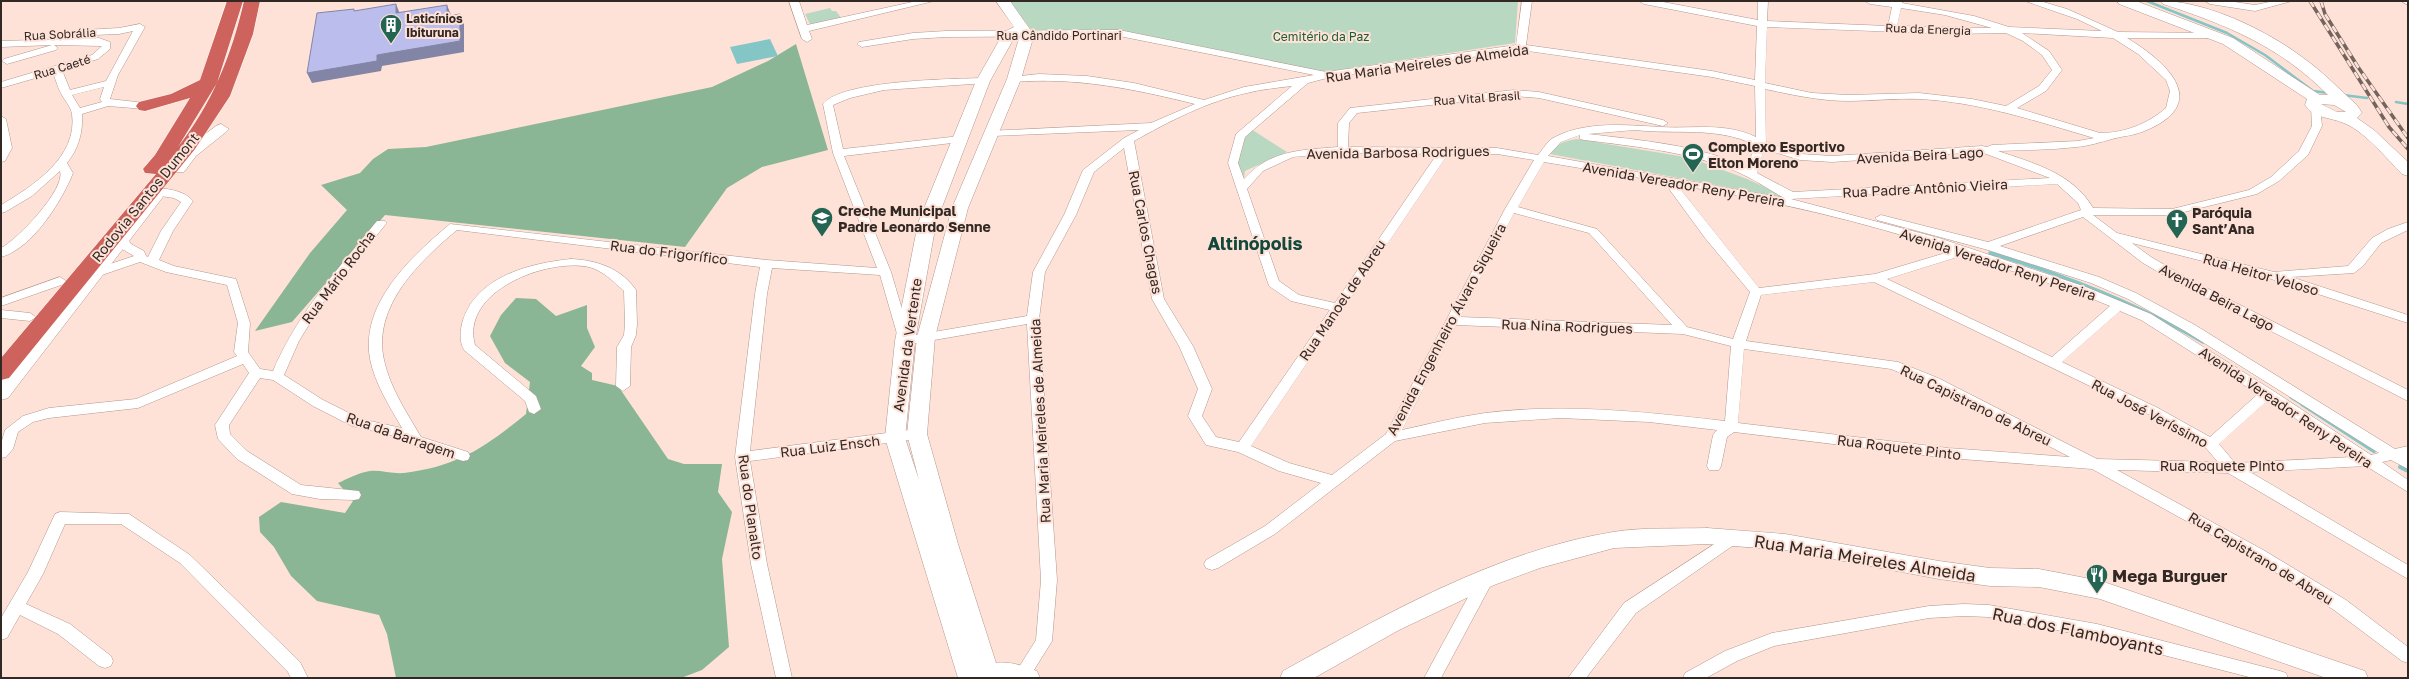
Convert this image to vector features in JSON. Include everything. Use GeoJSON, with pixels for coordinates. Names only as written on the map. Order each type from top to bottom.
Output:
{"type":"FeatureCollection","features":[{"type":"Feature","properties":{"kind":"highway","name":"Rodovia Santos Dumont"},"geometry":{"type":"LineString","coordinates":[[1,352],[162,158],[208,83],[235,1]]}},
{"type":"Feature","properties":{"kind":"highway","name":"Rodovia Santos Dumont"},"geometry":{"type":"LineString","coordinates":[[1,373],[155,192],[186,149],[221,96],[245,34],[252,1]]}},
{"type":"Feature","properties":{"kind":"highway"},"geometry":{"type":"LineString","coordinates":[[145,106],[177,98],[208,83]]}},
{"type":"Feature","properties":{"kind":"highway"},"geometry":{"type":"LineString","coordinates":[[221,96],[218,106],[221,129]]}},
{"type":"Feature","properties":{"kind":"highway"},"geometry":{"type":"LineString","coordinates":[[145,106],[187,116]]}},
{"type":"Feature","properties":{"kind":"street"},"geometry":{"type":"LineString","coordinates":[[794,1],[807,39]]}},
{"type":"Feature","properties":{"kind":"street"},"geometry":{"type":"LineString","coordinates":[[804,29],[929,1]]}},
{"type":"Feature","properties":{"kind":"street"},"geometry":{"type":"LineString","coordinates":[[1003,1],[1020,33]]}},
{"type":"Feature","properties":{"kind":"street"},"geometry":{"type":"LineString","coordinates":[[1521,47],[1527,1]]}},
{"type":"Feature","properties":{"kind":"street","name":"Rua da Energia"},"geometry":{"type":"LineString","coordinates":[[1644,1],[1763,24],[2010,30],[2118,35],[2215,35]]}},
{"type":"Feature","properties":{"kind":"street"},"geometry":{"type":"LineString","coordinates":[[1751,174],[1761,142],[1760,84],[1763,24],[1762,1]]}},
{"type":"Feature","properties":{"kind":"street"},"geometry":{"type":"LineString","coordinates":[[1870,1],[1898,3],[1966,18],[2010,30],[2049,57],[2057,70],[2054,77],[2046,86],[2008,109]]}},
{"type":"Feature","properties":{"kind":"street","name":"Rua Maria Meireles de Almeida"},"geometry":{"type":"LineString","coordinates":[[1025,677],[1044,641],[1049,580],[1033,319],[1039,272],[1070,215],[1090,170],[1128,140],[1153,126],[1205,103],[1244,90],[1304,81],[1326,75],[1521,47],[1712,74],[1812,96],[1934,97],[2008,109],[2093,134],[2113,137],[2146,126],[2163,116],[2171,109],[2175,91],[2168,75],[2149,58],[2118,35],[2071,13],[2030,1]]}},
{"type":"Feature","properties":{"kind":"street"},"geometry":{"type":"LineString","coordinates":[[2124,1],[2215,35],[2253,56],[2317,103],[2336,101],[2344,112]]}},
{"type":"Feature","properties":{"kind":"street"},"geometry":{"type":"LineString","coordinates":[[2168,1],[2242,28],[2278,47],[2317,76],[2344,112],[2369,133],[2408,171]]}},
{"type":"Feature","properties":{"kind":"street"},"geometry":{"type":"LineString","coordinates":[[2210,1],[2248,8],[2262,8],[2287,1]]}},
{"type":"Feature","properties":{"kind":"street"},"geometry":{"type":"LineString","coordinates":[[1892,28],[1898,3]]}},
{"type":"Feature","properties":{"kind":"street","name":"Rua Sobrália"},"geometry":{"type":"LineString","coordinates":[[1,37],[138,31],[109,83]]}},
{"type":"Feature","properties":{"kind":"street","name":"Rua Cândido Portinari"},"geometry":{"type":"LineString","coordinates":[[862,44],[913,36],[1020,33],[1119,33],[1326,75]]}},
{"type":"Feature","properties":{"kind":"street","name":"Avenida da Vertente"},"geometry":{"type":"LineString","coordinates":[[975,676],[895,438],[916,339],[960,208],[1014,79],[1020,33]]}},
{"type":"Feature","properties":{"kind":"street","name":"Avenida da Vertente"},"geometry":{"type":"LineString","coordinates":[[975,676],[947,544],[917,434],[916,339],[927,223],[984,81],[1020,33]]}},
{"type":"Feature","properties":{"kind":"street"},"geometry":{"type":"LineString","coordinates":[[1,40],[35,35]]}},
{"type":"Feature","properties":{"kind":"street"},"geometry":{"type":"LineString","coordinates":[[4,60],[72,42]]}},
{"type":"Feature","properties":{"kind":"street","name":"Rua Caeté"},"geometry":{"type":"LineString","coordinates":[[1,44],[99,42],[106,44],[107,47],[95,57],[1,85]]}},
{"type":"Feature","properties":{"kind":"street"},"geometry":{"type":"LineString","coordinates":[[4,60],[19,70],[25,78]]}},
{"type":"Feature","properties":{"kind":"street"},"geometry":{"type":"LineString","coordinates":[[1,210],[25,196],[46,178],[61,162],[74,144],[79,129],[76,112],[66,94],[57,69]]}},
{"type":"Feature","properties":{"kind":"street"},"geometry":{"type":"LineString","coordinates":[[1014,79],[1044,76],[1115,81],[1205,103]]}},
{"type":"Feature","properties":{"kind":"street"},"geometry":{"type":"LineString","coordinates":[[984,81],[893,85],[864,90],[828,104],[838,153],[884,272],[916,339],[1033,319]]}},
{"type":"Feature","properties":{"kind":"street"},"geometry":{"type":"LineString","coordinates":[[1304,81],[1240,136],[1233,163],[1273,282],[1295,298],[1336,307]]}},
{"type":"Feature","properties":{"kind":"street"},"geometry":{"type":"LineString","coordinates":[[66,94],[109,83]]}},
{"type":"Feature","properties":{"kind":"street"},"geometry":{"type":"LineString","coordinates":[[108,103],[105,96],[109,83]]}},
{"type":"Feature","properties":{"kind":"street","name":"Rua Vital Brasil"},"geometry":{"type":"LineString","coordinates":[[1342,150],[1341,127],[1344,118],[1354,110],[1502,94],[1538,95],[1689,129]]}},
{"type":"Feature","properties":{"kind":"street"},"geometry":{"type":"LineString","coordinates":[[76,112],[108,103],[145,106]]}},
{"type":"Feature","properties":{"kind":"street"},"geometry":{"type":"LineString","coordinates":[[1756,292],[1876,278],[1961,251],[1989,246],[2086,212],[2110,210],[2138,214],[2172,212],[2253,192],[2275,179],[2304,153],[2317,126],[2317,103]]}},
{"type":"Feature","properties":{"kind":"street"},"geometry":{"type":"LineString","coordinates":[[2317,126],[2344,112]]}},
{"type":"Feature","properties":{"kind":"street"},"geometry":{"type":"LineString","coordinates":[[1,119],[7,148],[1,159]]}},
{"type":"Feature","properties":{"kind":"street"},"geometry":{"type":"LineString","coordinates":[[992,133],[1153,126]]}},
{"type":"Feature","properties":{"kind":"street","name":"Avenida Beira Lago"},"geometry":{"type":"LineString","coordinates":[[1540,158],[1557,140],[1578,132],[1628,128],[1728,130],[1761,142],[1788,155],[1820,159],[1982,149],[2043,169],[2060,181],[2083,201],[2087,208],[2086,212],[2090,218],[2147,260],[2183,281],[2408,396]]}},
{"type":"Feature","properties":{"kind":"street"},"geometry":{"type":"LineString","coordinates":[[1,393],[123,240],[155,192],[190,153],[221,129]]}},
{"type":"Feature","properties":{"kind":"street","name":"Avenida Vereador Reny Pereira"},"geometry":{"type":"LineString","coordinates":[[1557,140],[1578,136],[1639,144],[1706,158],[1751,174],[1789,196],[1989,246],[2095,280],[2132,296],[2190,328],[2408,464]]}},
{"type":"Feature","properties":{"kind":"street"},"geometry":{"type":"LineString","coordinates":[[1982,149],[2078,144],[2113,137]]}},
{"type":"Feature","properties":{"kind":"street"},"geometry":{"type":"LineString","coordinates":[[838,153],[960,139]]}},
{"type":"Feature","properties":{"kind":"street","name":"Rua Carlos Chagas"},"geometry":{"type":"LineString","coordinates":[[1128,140],[1158,299],[1186,346],[1206,389],[1195,416],[1211,441],[1242,448],[1284,467],[1334,481]]}},
{"type":"Feature","properties":{"kind":"street","name":"Avenida Barbosa Rodrigues"},"geometry":{"type":"LineString","coordinates":[[1242,188],[1259,169],[1291,154],[1342,150],[1444,152],[1497,151],[1540,158]]}},
{"type":"Feature","properties":{"kind":"street","name":"Rua Manoel de Abreu"},"geometry":{"type":"LineString","coordinates":[[1242,448],[1336,307],[1444,152]]}},
{"type":"Feature","properties":{"kind":"street","name":"Avenida Vereador Reny Pereira"},"geometry":{"type":"LineString","coordinates":[[1540,158],[1759,195],[1894,230],[2082,290],[2119,305],[2181,338],[2267,393],[2408,487]]}},
{"type":"Feature","properties":{"kind":"street","name":"Avenida Engenheiro Álvaro Siqueira"},"geometry":{"type":"LineString","coordinates":[[1212,564],[1270,530],[1391,437],[1511,209],[1540,158]]}},
{"type":"Feature","properties":{"kind":"street"},"geometry":{"type":"LineString","coordinates":[[1,253],[21,239],[64,186],[67,173],[61,162]]}},
{"type":"Feature","properties":{"kind":"street"},"geometry":{"type":"LineString","coordinates":[[1668,180],[1708,235],[1756,292]]}},
{"type":"Feature","properties":{"kind":"street","name":"Rua Padre Antônio Vieira"},"geometry":{"type":"LineString","coordinates":[[1789,196],[2060,181]]}},
{"type":"Feature","properties":{"kind":"street"},"geometry":{"type":"LineString","coordinates":[[152,260],[167,231],[187,201],[177,195],[155,192]]}},
{"type":"Feature","properties":{"kind":"street"},"geometry":{"type":"LineString","coordinates":[[1511,209],[1593,231],[1683,330]]}},
{"type":"Feature","properties":{"kind":"street","name":"Rua Mário Rocha"},"geometry":{"type":"LineString","coordinates":[[277,376],[292,341],[316,303],[380,223]]}},
{"type":"Feature","properties":{"kind":"street","name":"Rua do Frigorífico"},"geometry":{"type":"LineString","coordinates":[[415,438],[384,384],[376,357],[375,341],[378,323],[382,309],[401,280],[438,240],[454,226],[767,264],[884,272]]}},
{"type":"Feature","properties":{"kind":"street"},"geometry":{"type":"LineString","coordinates":[[2269,274],[2336,272],[2350,270],[2357,266],[2369,248],[2380,238],[2408,226]]}},
{"type":"Feature","properties":{"kind":"street","name":"Rua Heitor Veloso"},"geometry":{"type":"LineString","coordinates":[[2112,234],[2269,274],[2408,319]]}},
{"type":"Feature","properties":{"kind":"street"},"geometry":{"type":"LineString","coordinates":[[123,240],[126,246],[140,254],[139,258]]}},
{"type":"Feature","properties":{"kind":"street"},"geometry":{"type":"LineString","coordinates":[[587,263],[604,244]]}},
{"type":"Feature","properties":{"kind":"street"},"geometry":{"type":"LineString","coordinates":[[96,272],[139,258],[152,260],[170,269],[232,282],[244,323],[241,352],[256,373],[222,425],[223,436],[242,455],[297,490],[320,494],[354,495]]}},
{"type":"Feature","properties":{"kind":"street"},"geometry":{"type":"LineString","coordinates":[[534,409],[531,399],[470,347],[466,339],[468,321],[473,310],[487,294],[509,277],[547,267],[587,263],[606,271],[630,290],[631,324],[630,335],[624,347],[623,386]]}},
{"type":"Feature","properties":{"kind":"street","name":"Rua do Planalto"},"geometry":{"type":"LineString","coordinates":[[767,264],[761,294],[742,457],[759,564],[784,678]]}},
{"type":"Feature","properties":{"kind":"street","name":"Rua José Veríssimo"},"geometry":{"type":"LineString","coordinates":[[1876,278],[2153,411],[2212,444],[2231,468],[2408,573]]}},
{"type":"Feature","properties":{"kind":"street"},"geometry":{"type":"LineString","coordinates":[[1,302],[60,281]]}},
{"type":"Feature","properties":{"kind":"street"},"geometry":{"type":"LineString","coordinates":[[1714,466],[1720,435],[1731,427],[1738,344],[1756,292]]}},
{"type":"Feature","properties":{"kind":"street"},"geometry":{"type":"LineString","coordinates":[[2053,363],[2119,305]]}},
{"type":"Feature","properties":{"kind":"street"},"geometry":{"type":"LineString","coordinates":[[1,314],[30,317]]}},
{"type":"Feature","properties":{"kind":"street","name":"Rua Nina Rodrigues"},"geometry":{"type":"LineString","coordinates":[[1451,322],[1683,330]]}},
{"type":"Feature","properties":{"kind":"street","name":"Rua Capistrano de Abreu"},"geometry":{"type":"LineString","coordinates":[[1683,330],[1738,344],[1893,365],[1933,381],[2097,464],[2302,580],[2378,632],[2408,656]]}},
{"type":"Feature","properties":{"kind":"street"},"geometry":{"type":"LineString","coordinates":[[1,453],[8,445],[12,430],[28,419],[49,414],[138,403],[245,358]]}},
{"type":"Feature","properties":{"kind":"street","name":"Rua da Barragem"},"geometry":{"type":"LineString","coordinates":[[256,373],[277,376],[318,403],[357,423],[399,432],[415,438],[422,443],[463,456]]}},
{"type":"Feature","properties":{"kind":"street"},"geometry":{"type":"LineString","coordinates":[[2212,444],[2267,393]]}},
{"type":"Feature","properties":{"kind":"street","name":"Rua Roquete Pinto"},"geometry":{"type":"LineString","coordinates":[[1391,437],[1485,418],[1560,413],[1649,417],[1948,453],[2097,464],[2231,468],[2367,461],[2393,456],[2408,451]]}},
{"type":"Feature","properties":{"kind":"street","name":"Rua Luiz Ensch"},"geometry":{"type":"LineString","coordinates":[[742,457],[917,434]]}},
{"type":"Feature","properties":{"kind":"street"},"geometry":{"type":"LineString","coordinates":[[1,633],[35,574],[60,518],[124,518],[185,559],[294,667],[300,678]]}},
{"type":"Feature","properties":{"kind":"street","name":"Rua Maria Meireles Almeida"},"geometry":{"type":"LineString","coordinates":[[1295,677],[1391,623],[1486,579],[1536,560],[1614,540],[1707,536],[1785,542],[1939,570],[1990,577],[2039,578],[2101,590],[2356,678]]}},
{"type":"Feature","properties":{"kind":"street"},"geometry":{"type":"LineString","coordinates":[[1576,678],[1630,608],[1733,538]]}},
{"type":"Feature","properties":{"kind":"street"},"geometry":{"type":"LineString","coordinates":[[1432,678],[1486,579]]}},
{"type":"Feature","properties":{"kind":"street"},"geometry":{"type":"LineString","coordinates":[[16,606],[64,629],[105,661]]}},
{"type":"Feature","properties":{"kind":"street","name":"Rua dos Flamboyants"},"geometry":{"type":"LineString","coordinates":[[1691,678],[1731,656],[1772,640],[1929,612],[1964,610],[1989,611],[2097,631],[2280,678]]}},
{"type":"Feature","properties":{"kind":"street"},"geometry":{"type":"LineString","coordinates":[[975,676],[1005,672],[1025,677]]}},
{"type":"Feature","properties":{"kind":"green space","name":"Cemitério da Paz"},"geometry":{"type":"Polygon","coordinates":[[[1010,1],[1518,1],[1515,43],[1324,72],[1116,30],[1032,31],[1010,1]]]}},
{"type":"Feature","properties":{"kind":"green space"},"geometry":{"type":"Polygon","coordinates":[[[830,8],[832,11],[836,11],[842,19],[811,26],[805,14],[830,8]]]}},
{"type":"Feature","properties":{"kind":"green space"},"geometry":{"type":"Polygon","coordinates":[[[796,44],[828,150],[762,167],[727,188],[685,247],[385,215],[292,322],[255,331],[310,253],[347,210],[321,185],[360,173],[373,159],[388,149],[426,147],[712,87],[768,61],[796,44]]]}},
{"type":"Feature","properties":{"kind":"green space"},"geometry":{"type":"Polygon","coordinates":[[[1251,129],[1287,152],[1245,171],[1244,179],[1240,174],[1238,161],[1241,147],[1251,129]]]}},
{"type":"Feature","properties":{"kind":"green space","name":"Complexo Esportivo Elton Moreno"},"geometry":{"type":"Polygon","coordinates":[[[1577,139],[1691,158],[1747,179],[1791,199],[1550,154],[1555,147],[1561,143],[1577,139]]]}},
{"type":"Feature","properties":{"kind":"green space"},"geometry":{"type":"Polygon","coordinates":[[[516,298],[536,299],[556,316],[587,305],[587,328],[595,347],[581,366],[592,373],[592,380],[618,386],[668,459],[684,464],[722,464],[718,492],[732,512],[722,559],[729,647],[702,670],[681,678],[396,678],[387,634],[379,615],[317,601],[291,576],[274,547],[260,532],[259,517],[281,502],[345,513],[353,501],[338,483],[366,472],[374,471],[404,473],[440,466],[470,454],[497,437],[526,414],[530,382],[505,363],[490,336],[501,315],[516,298]]]}},
{"type":"Feature","properties":{"kind":"water"},"geometry":{"type":"Polygon","coordinates":[[[770,39],[778,56],[737,64],[730,47],[770,39]]]}},
{"type":"Feature","properties":{"kind":"building","name":"Laticínios Ibituruna"},"geometry":{"type":"Polygon","coordinates":[[[396,4],[396,13],[447,5],[447,16],[460,14],[460,41],[377,55],[377,61],[307,73],[317,13],[354,9],[354,11],[396,4]]]}},
{"type":"Feature","properties":{"kind":"waterway"},"geometry":{"type":"LineString","coordinates":[[2147,1],[2227,33],[2265,55],[2313,91],[2329,93]]}},
{"type":"Feature","properties":{"kind":"waterway"},"geometry":{"type":"LineString","coordinates":[[2343,95],[2367,98]]}},
{"type":"Feature","properties":{"kind":"waterway"},"geometry":{"type":"LineString","coordinates":[[2396,102],[2408,104]]}},
{"type":"Feature","properties":{"kind":"waterway"},"geometry":{"type":"LineString","coordinates":[[1990,253],[2099,291],[2152,315],[2203,342]]}},
{"type":"Feature","properties":{"kind":"waterway"},"geometry":{"type":"LineString","coordinates":[[2291,397],[2304,405]]}},
{"type":"Feature","properties":{"kind":"waterway"},"geometry":{"type":"LineString","coordinates":[[2302,404],[2374,451]]}},
{"type":"Feature","properties":{"kind":"waterway"},"geometry":{"type":"LineString","coordinates":[[2400,467],[2408,471]]}},
{"type":"Feature","properties":{"kind":"railway"},"geometry":{"type":"LineString","coordinates":[[2310,1],[2389,127],[2408,149]]}},
{"type":"Feature","properties":{"kind":"railway"},"geometry":{"type":"LineString","coordinates":[[2321,1],[2325,14],[2358,67],[2408,138]]}},
{"type":"Feature","properties":{"kind":"place","name":"Laticínios Ibituruna"},"geometry":{"type":"Point","coordinates":[391,44]}},
{"type":"Feature","properties":{"kind":"place","name":"Complexo Esportivo Elton Moreno"},"geometry":{"type":"Point","coordinates":[1693,174]}},
{"type":"Feature","properties":{"kind":"place","name":"Creche Municipal Padre Leonardo Senne"},"geometry":{"type":"Point","coordinates":[822,238]}},
{"type":"Feature","properties":{"kind":"place","name":"Paróquia Sant’Ana"},"geometry":{"type":"Point","coordinates":[2177,240]}},
{"type":"Feature","properties":{"kind":"place","name":"Mega Burguer"},"geometry":{"type":"Point","coordinates":[2097,594]}},
{"type":"Feature","properties":{"kind":"district","name":"Altinópolis"},"geometry":{"type":"Point","coordinates":[1255,243]}}]}
